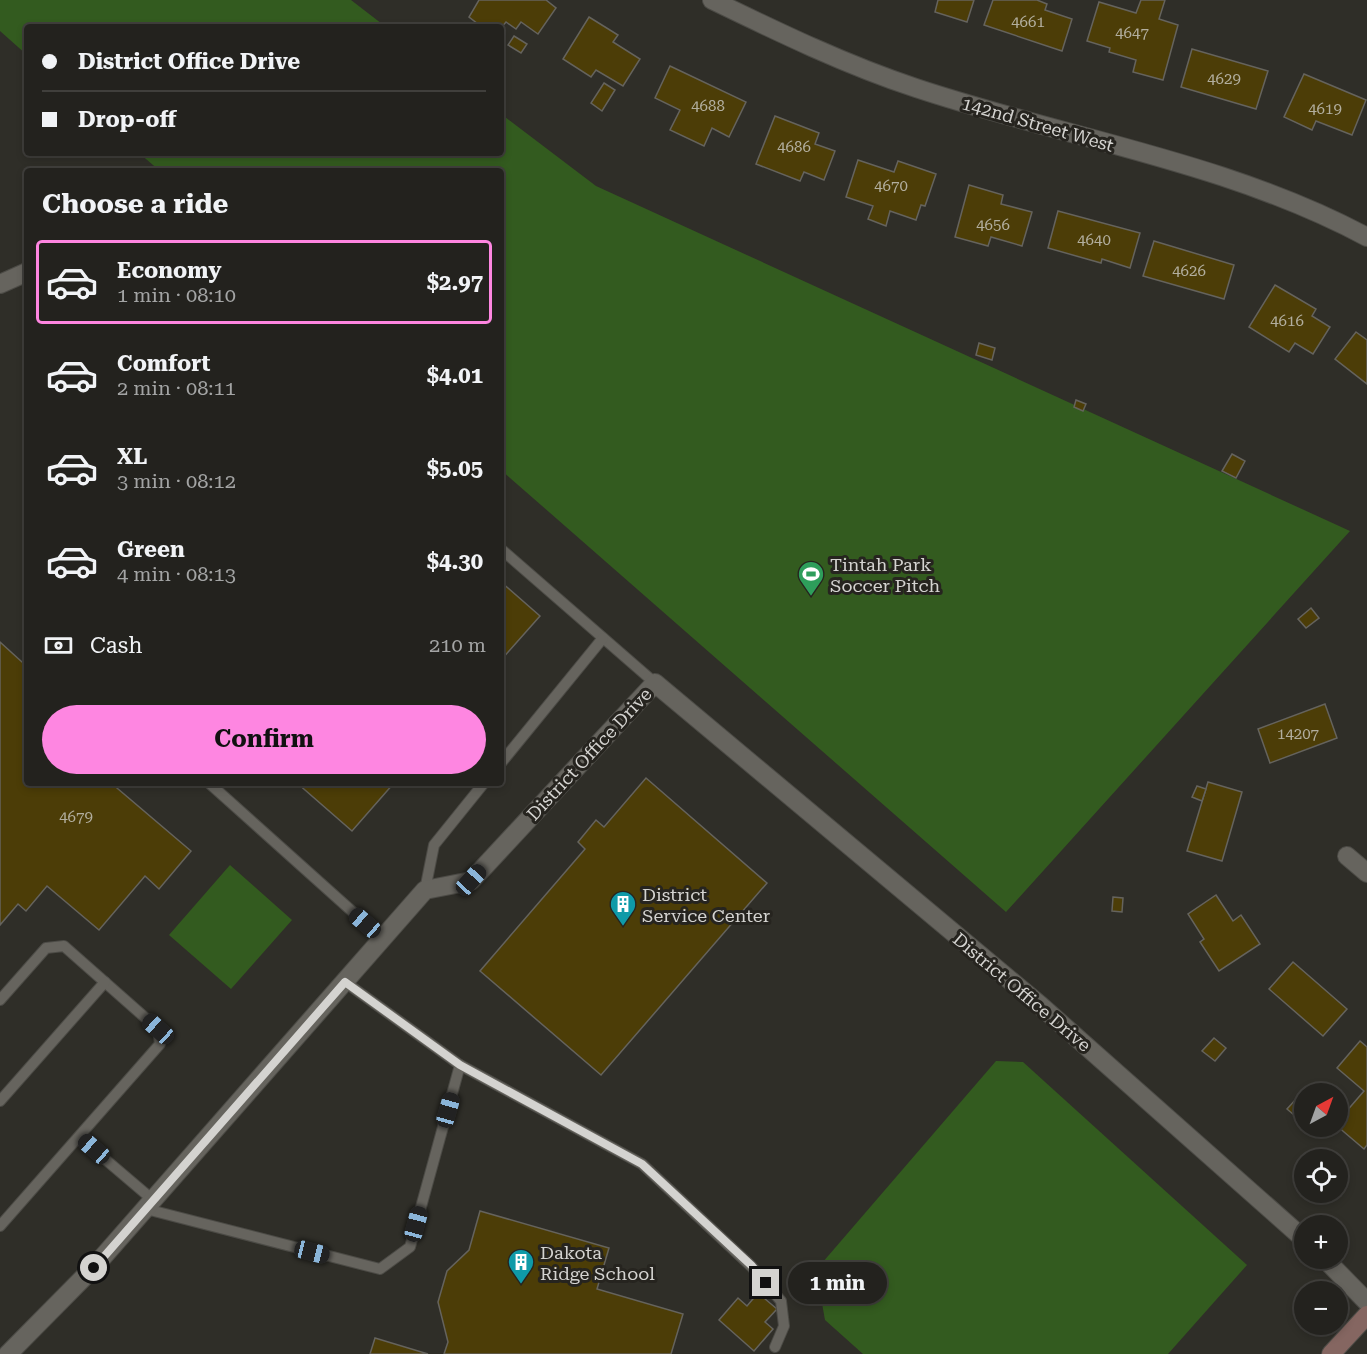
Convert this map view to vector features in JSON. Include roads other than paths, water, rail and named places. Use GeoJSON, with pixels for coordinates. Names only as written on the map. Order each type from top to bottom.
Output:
{"type":"FeatureCollection","features":[{"type":"Feature","properties":{"kind":"street","name":"142nd Street West"},"geometry":{"type":"LineString","coordinates":[[712,0],[783,34],[915,88],[1262,188],[1325,214],[1367,237]]}},
{"type":"Feature","properties":{"kind":"street"},"geometry":{"type":"LineString","coordinates":[[0,284],[24,273]]}},
{"type":"Feature","properties":{"kind":"street","name":"District Office Drive"},"geometry":{"type":"LineString","coordinates":[[425,891],[471,880],[655,683],[1041,1006],[1294,1230]]}},
{"type":"Feature","properties":{"kind":"street"},"geometry":{"type":"LineString","coordinates":[[1347,856],[1367,873]]}},
{"type":"Feature","properties":{"kind":"street"},"geometry":{"type":"LineString","coordinates":[[8,1354],[94,1268],[425,891]]}},
{"type":"Feature","properties":{"kind":"street"},"geometry":{"type":"LineString","coordinates":[[1335,1269],[1367,1302]]}},
{"type":"Feature","properties":{"kind":"street"},"geometry":{"type":"LineString","coordinates":[[1331,1354],[1367,1316]]}},
{"type":"Feature","properties":{"kind":"lane"},"geometry":{"type":"LineString","coordinates":[[504,552],[655,683]]}},
{"type":"Feature","properties":{"kind":"lane"},"geometry":{"type":"LineString","coordinates":[[504,758],[603,638]]}},
{"type":"Feature","properties":{"kind":"lane"},"geometry":{"type":"LineString","coordinates":[[211,786],[383,939]]}},
{"type":"Feature","properties":{"kind":"lane"},"geometry":{"type":"LineString","coordinates":[[425,891],[434,845],[482,786]]}},
{"type":"Feature","properties":{"kind":"lane"},"geometry":{"type":"LineString","coordinates":[[0,1000],[46,948],[64,946],[158,1029],[160,1044],[0,1226]]}},
{"type":"Feature","properties":{"kind":"lane"},"geometry":{"type":"LineString","coordinates":[[0,1101],[105,982]]}},
{"type":"Feature","properties":{"kind":"lane"},"geometry":{"type":"LineString","coordinates":[[345,982],[460,1065],[642,1164],[752,1266],[781,1301],[784,1326],[775,1347]]}},
{"type":"Feature","properties":{"kind":"lane"},"geometry":{"type":"LineString","coordinates":[[79,1137],[150,1204],[380,1269],[410,1247],[460,1065]]}},
{"type":"Feature","properties":{"kind":"place","name":"Tintah Park Soccer Pitch"},"geometry":{"type":"Point","coordinates":[811,597]}},
{"type":"Feature","properties":{"kind":"place","name":"District Service Center"},"geometry":{"type":"Point","coordinates":[623,927]}},
{"type":"Feature","properties":{"kind":"place","name":"Dakota Ridge School"},"geometry":{"type":"Point","coordinates":[521,1285]}}]}
